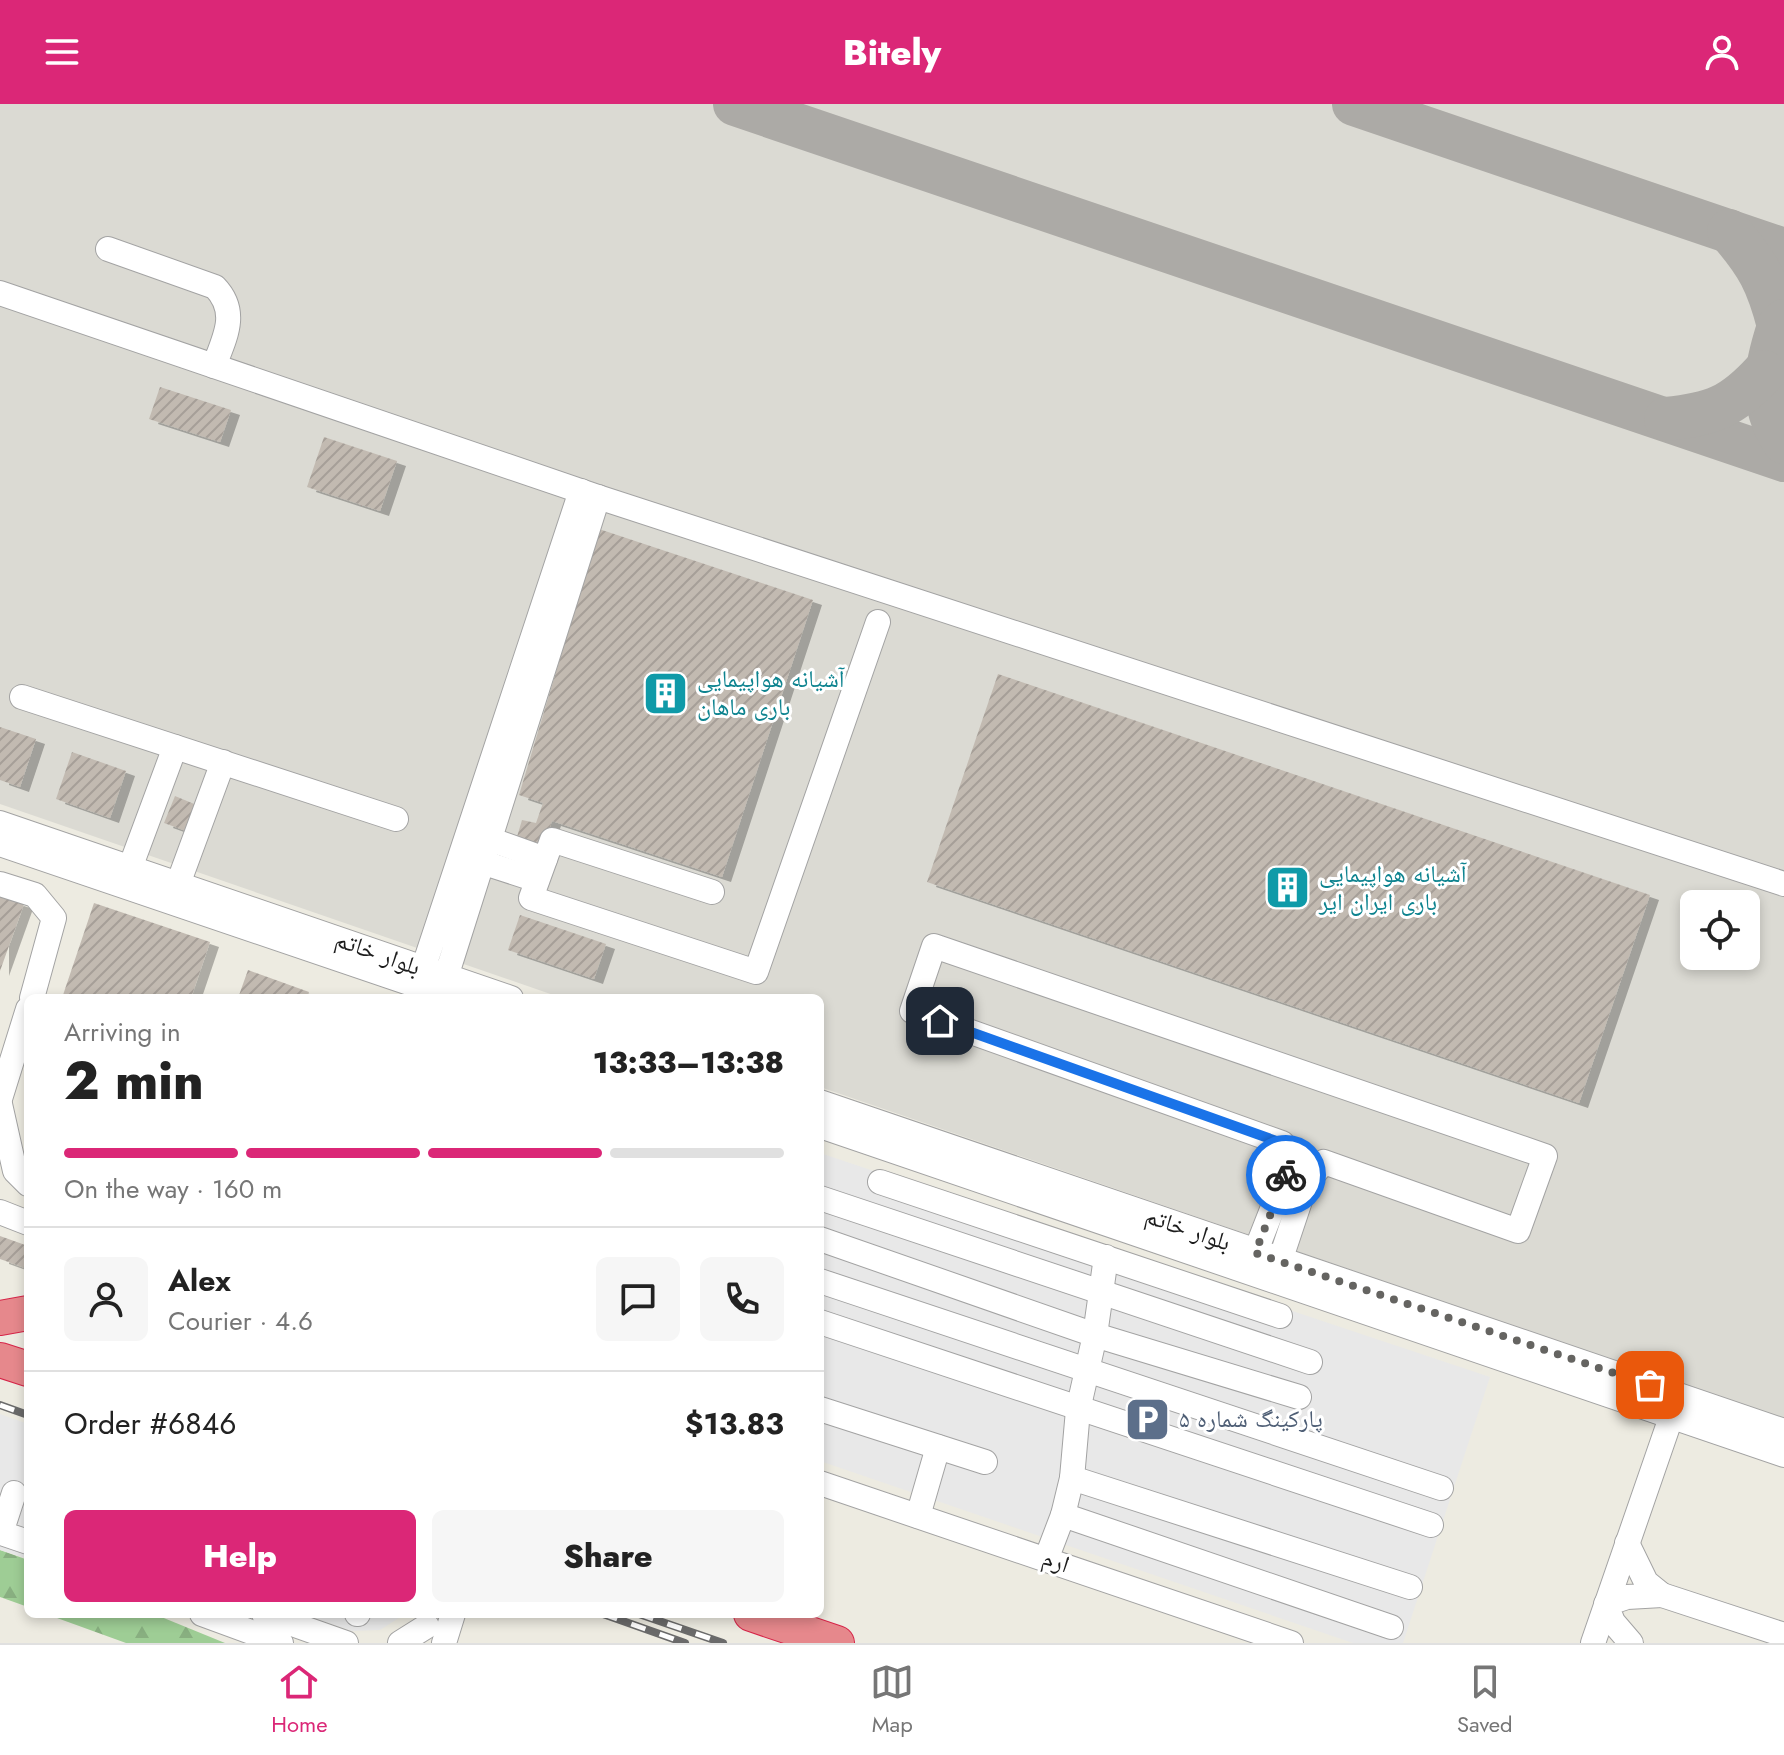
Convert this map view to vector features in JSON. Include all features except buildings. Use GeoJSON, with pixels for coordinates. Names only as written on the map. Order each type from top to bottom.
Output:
{"type":"FeatureCollection","features":[{"type":"Feature","properties":{"kind":"highway"},"geometry":{"type":"LineString","coordinates":[[0,1318],[24,1314]]}},
{"type":"Feature","properties":{"kind":"highway"},"geometry":{"type":"LineString","coordinates":[[0,1360],[24,1368]]}},
{"type":"Feature","properties":{"kind":"highway"},"geometry":{"type":"LineString","coordinates":[[763,1618],[837,1643]]}},
{"type":"Feature","properties":{"kind":"highway"},"geometry":{"type":"LineString","coordinates":[[808,1618],[859,1643]]}},
{"type":"Feature","properties":{"kind":"street"},"geometry":{"type":"LineString","coordinates":[[108,249],[215,287],[223,295],[230,316],[214,366]]}},
{"type":"Feature","properties":{"kind":"street"},"geometry":{"type":"LineString","coordinates":[[0,293],[589,494],[1784,884]]}},
{"type":"Feature","properties":{"kind":"street"},"geometry":{"type":"LineString","coordinates":[[438,984],[475,847],[589,494]]}},
{"type":"Feature","properties":{"kind":"street"},"geometry":{"type":"LineString","coordinates":[[712,892],[552,840],[531,898],[756,972],[878,622]]}},
{"type":"Feature","properties":{"kind":"street"},"geometry":{"type":"LineString","coordinates":[[22,697],[396,819]]}},
{"type":"Feature","properties":{"kind":"street"},"geometry":{"type":"LineString","coordinates":[[143,879],[175,747]]}},
{"type":"Feature","properties":{"kind":"street"},"geometry":{"type":"LineString","coordinates":[[178,884],[223,762]]}},
{"type":"Feature","properties":{"kind":"street"},"geometry":{"type":"LineString","coordinates":[[0,823],[143,879],[288,930]]}},
{"type":"Feature","properties":{"kind":"street"},"geometry":{"type":"LineString","coordinates":[[0,844],[143,879],[178,884],[288,930]]}},
{"type":"Feature","properties":{"kind":"street"},"geometry":{"type":"LineString","coordinates":[[475,847],[541,870]]}},
{"type":"Feature","properties":{"kind":"street"},"geometry":{"type":"LineString","coordinates":[[0,884],[35,895],[54,918],[33,994]]}},
{"type":"Feature","properties":{"kind":"street","name":"بلوار خاتم"},"geometry":{"type":"LineString","coordinates":[[288,930],[438,984],[490,994]]}},
{"type":"Feature","properties":{"kind":"street"},"geometry":{"type":"LineString","coordinates":[[1255,1253],[1286,1174],[1282,1143],[912,1011],[934,946],[1545,1156],[1518,1231],[1324,1162],[1306,1183],[1280,1261]]}},
{"type":"Feature","properties":{"kind":"street"},"geometry":{"type":"LineString","coordinates":[[24,1022],[0,1101],[15,1171],[24,1180]]}},
{"type":"Feature","properties":{"kind":"street","name":"بلوار خاتم"},"geometry":{"type":"LineString","coordinates":[[824,1103],[1280,1261],[1675,1406],[1784,1455]]}},
{"type":"Feature","properties":{"kind":"street","name":"بلوار خاتم"},"geometry":{"type":"LineString","coordinates":[[824,1127],[1675,1406],[1784,1431]]}},
{"type":"Feature","properties":{"kind":"street"},"geometry":{"type":"LineString","coordinates":[[880,1182],[1280,1316]]}},
{"type":"Feature","properties":{"kind":"street"},"geometry":{"type":"LineString","coordinates":[[824,1199],[1102,1295],[1310,1362]]}},
{"type":"Feature","properties":{"kind":"street"},"geometry":{"type":"LineString","coordinates":[[0,1212],[24,1221]]}},
{"type":"Feature","properties":{"kind":"street"},"geometry":{"type":"LineString","coordinates":[[824,1240],[1095,1335],[1299,1397]]}},
{"type":"Feature","properties":{"kind":"street"},"geometry":{"type":"LineString","coordinates":[[1047,1557],[1063,1515],[1072,1478],[1078,1410],[1095,1335],[1106,1257]]}},
{"type":"Feature","properties":{"kind":"street"},"geometry":{"type":"LineString","coordinates":[[824,1282],[1441,1488]]}},
{"type":"Feature","properties":{"kind":"street"},"geometry":{"type":"LineString","coordinates":[[824,1323],[1431,1525]]}},
{"type":"Feature","properties":{"kind":"street"},"geometry":{"type":"LineString","coordinates":[[1593,1643],[1675,1406]]}},
{"type":"Feature","properties":{"kind":"street"},"geometry":{"type":"LineString","coordinates":[[824,1410],[985,1462]]}},
{"type":"Feature","properties":{"kind":"street"},"geometry":{"type":"LineString","coordinates":[[918,1516],[938,1447]]}},
{"type":"Feature","properties":{"kind":"street"},"geometry":{"type":"LineString","coordinates":[[1072,1478],[1410,1587]]}},
{"type":"Feature","properties":{"kind":"street","name":"ارم"},"geometry":{"type":"LineString","coordinates":[[824,1484],[1047,1557],[1291,1643]]}},
{"type":"Feature","properties":{"kind":"street"},"geometry":{"type":"LineString","coordinates":[[14,1494],[1,1533],[24,1541]]}},
{"type":"Feature","properties":{"kind":"street"},"geometry":{"type":"LineString","coordinates":[[1063,1515],[1391,1627]]}},
{"type":"Feature","properties":{"kind":"street"},"geometry":{"type":"LineString","coordinates":[[1627,1543],[1646,1582],[1662,1595],[1784,1635]]}},
{"type":"Feature","properties":{"kind":"street"},"geometry":{"type":"LineString","coordinates":[[1606,1604],[1627,1597],[1662,1595]]}},
{"type":"Feature","properties":{"kind":"street"},"geometry":{"type":"LineString","coordinates":[[1606,1604],[1613,1622],[1631,1643]]}},
{"type":"Feature","properties":{"kind":"street"},"geometry":{"type":"LineString","coordinates":[[213,1618],[281,1643]]}},
{"type":"Feature","properties":{"kind":"street"},"geometry":{"type":"LineString","coordinates":[[275,1618],[346,1643]]}},
{"type":"Feature","properties":{"kind":"street"},"geometry":{"type":"LineString","coordinates":[[400,1643],[431,1632],[448,1618]]}},
{"type":"Feature","properties":{"kind":"shaded area"},"geometry":{"type":"Polygon","coordinates":[[[0,104],[1784,104],[1784,1419],[824,1088],[824,994],[550,994],[0,804],[0,104]]]}},
{"type":"Feature","properties":{"kind":"shaded area","name":"پارکینگ شماره ۵"},"geometry":{"type":"Polygon","coordinates":[[[824,1154],[1490,1377],[1403,1643],[1353,1643],[824,1462],[824,1154]]]}},
{"type":"Feature","properties":{"kind":"shaded area"},"geometry":{"type":"Polygon","coordinates":[[[0,1414],[24,1423],[24,1558],[0,1550],[0,1414]]]}},
{"type":"Feature","properties":{"kind":"shaded area"},"geometry":{"type":"Polygon","coordinates":[[[314,1618],[399,1618],[380,1630],[352,1631],[314,1618]]]}},
{"type":"Feature","properties":{"kind":"green space"},"geometry":{"type":"Polygon","coordinates":[[[0,1550],[24,1559],[24,1606],[0,1597],[0,1550]]]}},
{"type":"Feature","properties":{"kind":"green space"},"geometry":{"type":"Polygon","coordinates":[[[57,1618],[164,1618],[225,1643],[126,1643],[57,1618]]]}},
{"type":"Feature","properties":{"kind":"taxiway"},"geometry":{"type":"LineString","coordinates":[[735,104],[1784,460]]}},
{"type":"Feature","properties":{"kind":"taxiway"},"geometry":{"type":"LineString","coordinates":[[1354,104],[1784,250]]}},
{"type":"Feature","properties":{"kind":"taxiway"},"geometry":{"type":"LineString","coordinates":[[1729,231],[1761,275],[1779,326]]}},
{"type":"Feature","properties":{"kind":"taxiway"},"geometry":{"type":"LineString","coordinates":[[1784,321],[1774,342],[1766,385],[1770,413],[1784,442]]}},
{"type":"Feature","properties":{"kind":"taxiway"},"geometry":{"type":"LineString","coordinates":[[1666,419],[1721,407],[1764,372]]}},
{"type":"Feature","properties":{"kind":"railway"},"geometry":{"type":"LineString","coordinates":[[0,1405],[24,1414]]}},
{"type":"Feature","properties":{"kind":"railway"},"geometry":{"type":"LineString","coordinates":[[614,1618],[685,1643]]}},
{"type":"Feature","properties":{"kind":"railway"},"geometry":{"type":"LineString","coordinates":[[651,1618],[723,1643]]}},
{"type":"Feature","properties":{"kind":"way so far"},"geometry":{"type":"LineString","coordinates":[[1286,1175],[1255,1253],[1650,1385]]}},
{"type":"Feature","properties":{"kind":"place","name":"آشیانه هواپیمایی باری ماهان"},"geometry":{"type":"Point","coordinates":[666,693]}},
{"type":"Feature","properties":{"kind":"place","name":"آشیانه هواپیمایی باری ایران ایر"},"geometry":{"type":"Point","coordinates":[1288,888]}},
{"type":"Feature","properties":{"kind":"place","name":"پارکینگ شماره ۵"},"geometry":{"type":"Point","coordinates":[1148,1419]}},
{"type":"Feature","properties":{"kind":"route"},"geometry":{"type":"LineString","coordinates":[[940,1021],[1282,1143],[1286,1175]]}}]}
